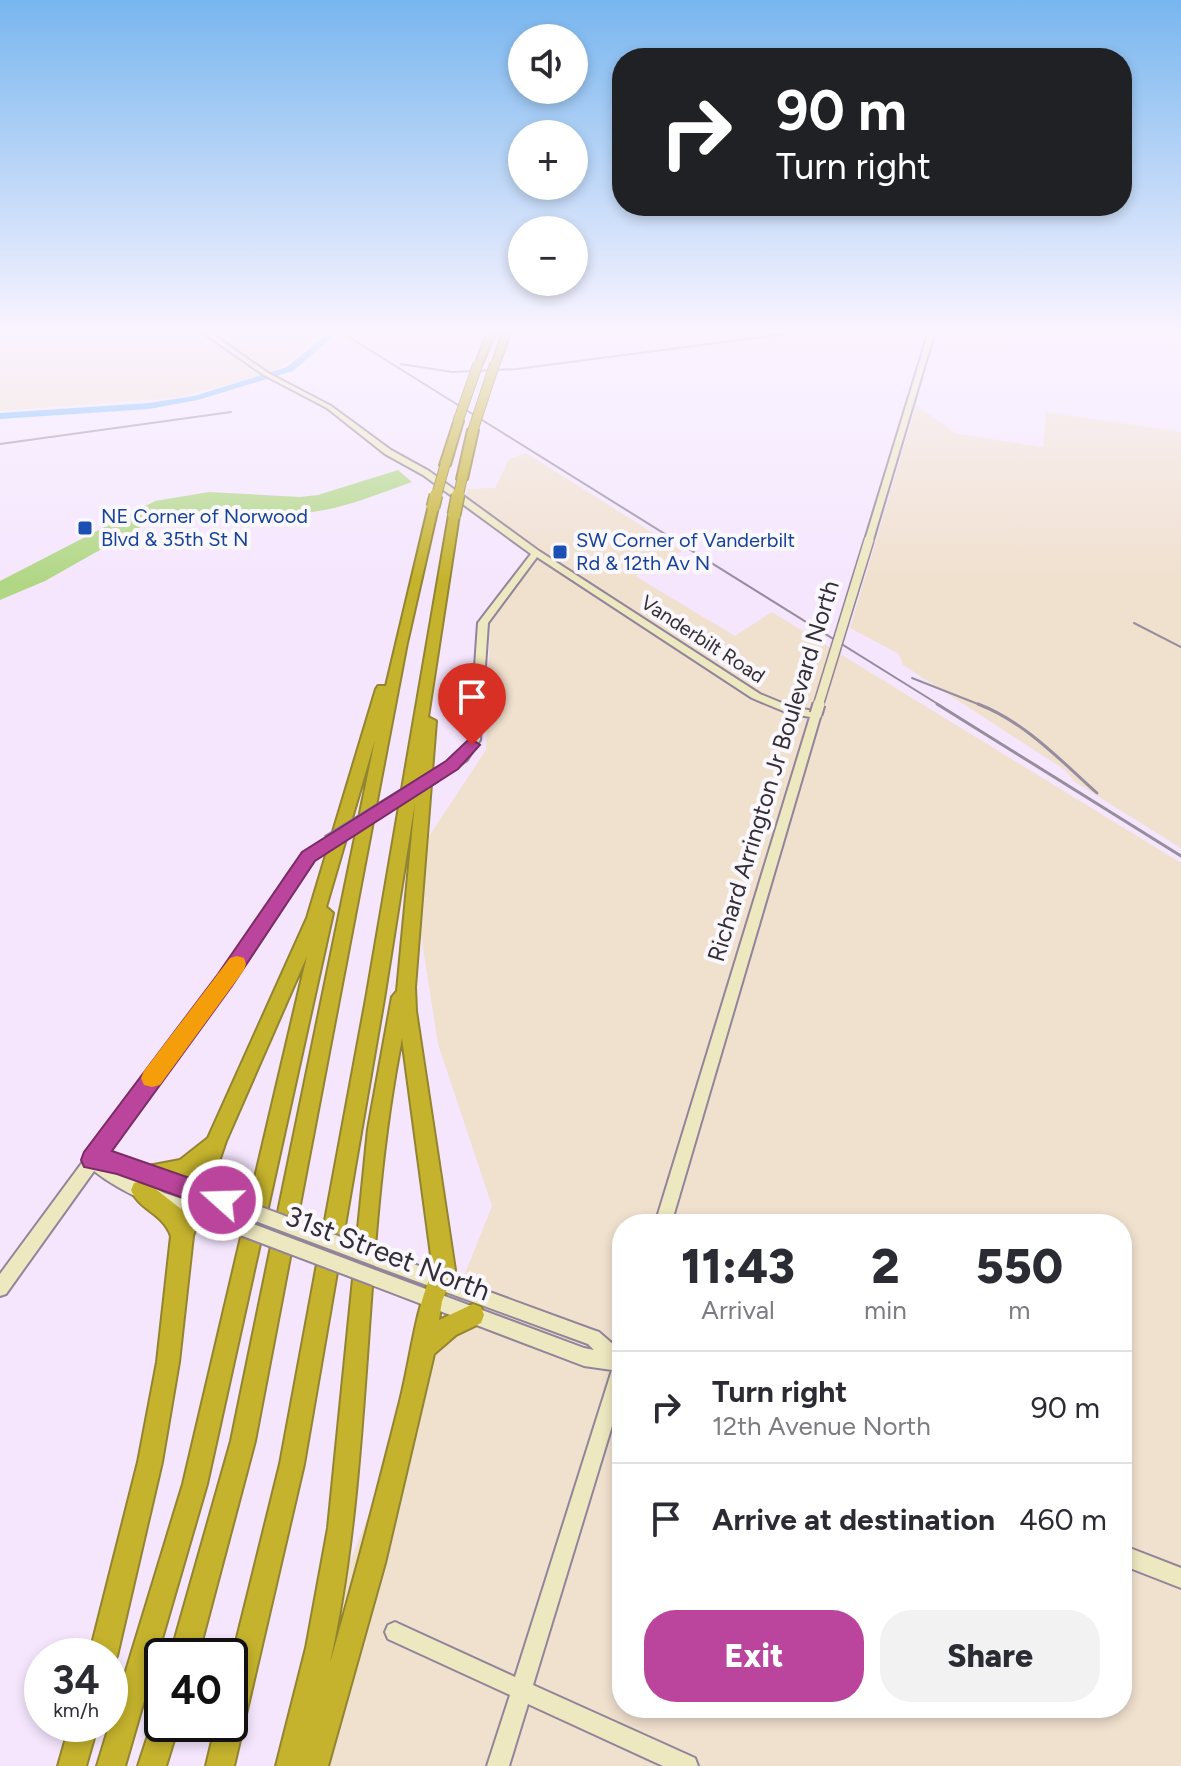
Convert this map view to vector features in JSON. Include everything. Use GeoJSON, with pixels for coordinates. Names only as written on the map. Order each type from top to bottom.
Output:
{"type":"FeatureCollection","features":[{"type":"Feature","properties":{"kind":"highway"},"geometry":{"type":"LineString","coordinates":[[189,1638],[243,1441],[401,643],[433,507],[460,416]]}},
{"type":"Feature","properties":{"kind":"highway"},"geometry":{"type":"LineString","coordinates":[[248,1648],[292,1464],[434,648],[454,515],[477,416]]}},
{"type":"Feature","properties":{"kind":"highway"},"geometry":{"type":"LineString","coordinates":[[107,1638],[150,1462],[182,1236],[216,1141],[315,918],[357,771],[401,643]]}},
{"type":"Feature","properties":{"kind":"highway"},"geometry":{"type":"LineString","coordinates":[[314,1766],[362,1604],[424,1348],[431,1301],[444,1270],[408,1023],[408,964],[427,767],[434,648]]}},
{"type":"Feature","properties":{"kind":"highway"},"geometry":{"type":"LineString","coordinates":[[111,1766],[195,1484],[357,771]]}},
{"type":"Feature","properties":{"kind":"highway"},"geometry":{"type":"LineString","coordinates":[[290,1766],[319,1659],[342,1527],[361,1285],[385,1080],[390,1042],[408,964]]}},
{"type":"Feature","properties":{"kind":"highway"},"geometry":{"type":"LineString","coordinates":[[182,1236],[175,1217],[146,1182],[184,1169],[216,1141]]}},
{"type":"Feature","properties":{"kind":"highway"},"geometry":{"type":"LineString","coordinates":[[424,1348],[448,1327],[473,1315]]}},
{"type":"Feature","properties":{"kind":"highway"},"geometry":{"type":"LineString","coordinates":[[72,1766],[79,1742]]}},
{"type":"Feature","properties":{"kind":"highway"},"geometry":{"type":"LineString","coordinates":[[152,1766],[159,1742]]}},
{"type":"Feature","properties":{"kind":"highway"},"geometry":{"type":"LineString","coordinates":[[220,1766],[226,1742]]}},
{"type":"Feature","properties":{"kind":"street","name":"Vanderbilt Road"},"geometry":{"type":"LineString","coordinates":[[341,416],[388,452],[402,467],[756,696],[792,711],[816,714]]}},
{"type":"Feature","properties":{"kind":"street","name":"Richard Arrington Jr Boulevard North"},"geometry":{"type":"LineString","coordinates":[[666,1214],[906,416]]}},
{"type":"Feature","properties":{"kind":"street"},"geometry":{"type":"LineString","coordinates":[[0,1288],[240,959],[309,856],[463,757],[475,740],[483,623],[536,553]]}},
{"type":"Feature","properties":{"kind":"street","name":"31st Street North"},"geometry":{"type":"LineString","coordinates":[[92,1160],[109,1175],[146,1182],[195,1201],[240,1227],[584,1357],[612,1362]]}},
{"type":"Feature","properties":{"kind":"street","name":"31st Street North"},"geometry":{"type":"LineString","coordinates":[[195,1201],[245,1209],[441,1280],[593,1338],[612,1355]]}},
{"type":"Feature","properties":{"kind":"street"},"geometry":{"type":"LineString","coordinates":[[498,1766],[612,1396]]}},
{"type":"Feature","properties":{"kind":"street"},"geometry":{"type":"LineString","coordinates":[[1132,1559],[1181,1578]]}},
{"type":"Feature","properties":{"kind":"street"},"geometry":{"type":"LineString","coordinates":[[395,1632],[687,1766]]}},
{"type":"Feature","properties":{"kind":"shaded area"},"geometry":{"type":"Polygon","coordinates":[[[913,416],[932,416],[957,434],[1043,447],[1046,416],[1076,416],[1181,432],[1181,848],[1075,782],[1065,770],[903,665],[899,654],[850,628],[913,416]]]}},
{"type":"Feature","properties":{"kind":"shaded area"},"geometry":{"type":"Polygon","coordinates":[[[526,453],[682,551],[635,576],[735,636],[772,612],[1181,863],[1181,1766],[281,1766],[343,1579],[492,1206],[438,1044],[417,909],[427,839],[486,750],[490,622],[543,552],[466,497],[467,489],[495,488],[509,459],[526,453]]]}},
{"type":"Feature","properties":{"kind":"green space"},"geometry":{"type":"Polygon","coordinates":[[[398,470],[412,482],[325,510],[292,513],[192,512],[153,520],[45,581],[0,600],[0,581],[155,501],[209,492],[300,497],[318,495],[398,470]]]}},
{"type":"Feature","properties":{"kind":"railway"},"geometry":{"type":"LineString","coordinates":[[0,444],[199,416]]}},
{"type":"Feature","properties":{"kind":"railway"},"geometry":{"type":"LineString","coordinates":[[476,416],[941,706]]}},
{"type":"Feature","properties":{"kind":"railway"},"geometry":{"type":"LineString","coordinates":[[1134,623],[1181,647]]}},
{"type":"Feature","properties":{"kind":"railway"},"geometry":{"type":"LineString","coordinates":[[912,678],[978,704]]}},
{"type":"Feature","properties":{"kind":"railway"},"geometry":{"type":"LineString","coordinates":[[937,704],[1181,856]]}},
{"type":"Feature","properties":{"kind":"railway"},"geometry":{"type":"LineString","coordinates":[[978,704],[983,706]]}},
{"type":"Feature","properties":{"kind":"railway"},"geometry":{"type":"LineString","coordinates":[[978,704],[1027,731],[1097,793]]}},
{"type":"Feature","properties":{"kind":"slow traffic"},"geometry":{"type":"LineString","coordinates":[[152,1078],[237,964]]}},
{"type":"Feature","properties":{"kind":"place","name":"NE Corner of Norwood Blvd & 35th St N"},"geometry":{"type":"Point","coordinates":[85,528]}},
{"type":"Feature","properties":{"kind":"place","name":"SW Corner of Vanderbilt Rd & 12th Av N"},"geometry":{"type":"Point","coordinates":[560,552]}},
{"type":"Feature","properties":{"kind":"route"},"geometry":{"type":"LineString","coordinates":[[222,1200],[117,1163],[92,1160],[225,980],[309,856],[452,765],[472,745]]}}]}
